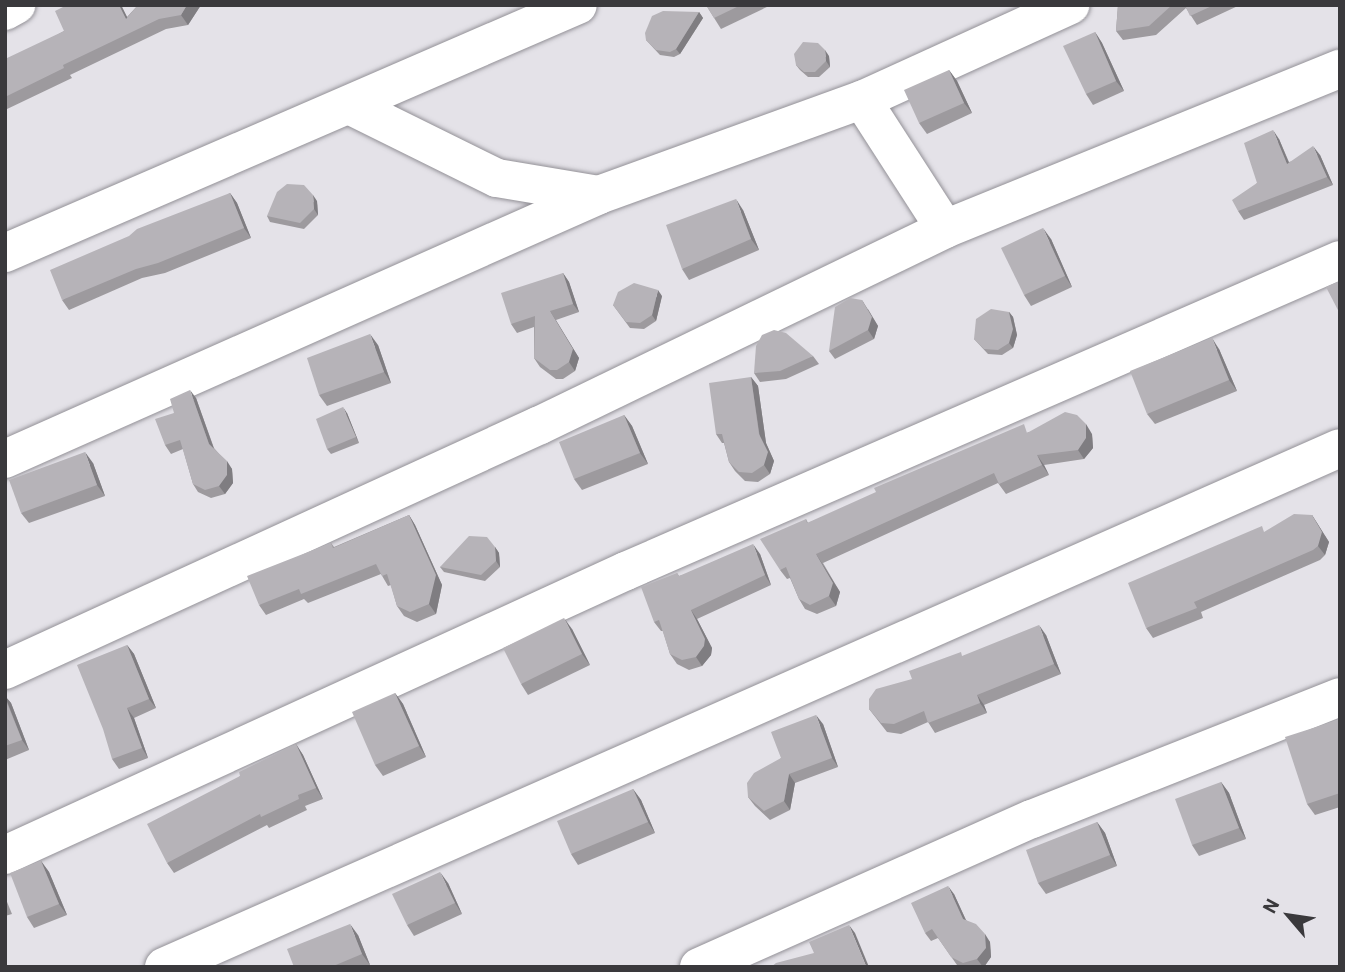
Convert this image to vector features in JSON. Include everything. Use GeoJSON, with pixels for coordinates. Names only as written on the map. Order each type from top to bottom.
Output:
{"type":"FeatureCollection","features":[{"type":"Feature","properties":{"kind":"street"},"geometry":{"type":"LineString","coordinates":[[5,11],[16,5]]}},
{"type":"Feature","properties":{"kind":"street"},"geometry":{"type":"LineString","coordinates":[[5,253],[578,5]]}},
{"type":"Feature","properties":{"kind":"street"},"geometry":{"type":"LineString","coordinates":[[5,459],[599,195],[862,100],[1070,5]]}},
{"type":"Feature","properties":{"kind":"street"},"geometry":{"type":"LineString","coordinates":[[5,670],[540,425],[946,229],[1340,69]]}},
{"type":"Feature","properties":{"kind":"street"},"geometry":{"type":"LineString","coordinates":[[862,100],[946,229]]}},
{"type":"Feature","properties":{"kind":"street"},"geometry":{"type":"LineString","coordinates":[[349,105],[497,178],[599,195]]}},
{"type":"Feature","properties":{"kind":"street"},"geometry":{"type":"LineString","coordinates":[[5,855],[626,571],[1340,260]]}},
{"type":"Feature","properties":{"kind":"street"},"geometry":{"type":"LineString","coordinates":[[164,967],[1340,448]]}},
{"type":"Feature","properties":{"kind":"street"},"geometry":{"type":"LineString","coordinates":[[699,967],[1032,819],[1340,697]]}},
{"type":"Feature","properties":{"kind":"building"},"geometry":{"type":"Polygon","coordinates":[[[67,5],[119,5],[126,19],[138,5],[187,5],[181,15],[159,19],[63,65],[64,68],[5,97],[5,59],[64,31],[55,11],[67,5]]]}},
{"type":"Feature","properties":{"kind":"building"},"geometry":{"type":"Polygon","coordinates":[[[706,5],[741,5],[714,18],[706,5]]]}},
{"type":"Feature","properties":{"kind":"building"},"geometry":{"type":"Polygon","coordinates":[[[1118,5],[1172,5],[1149,26],[1116,31],[1118,5]]]}},
{"type":"Feature","properties":{"kind":"building"},"geometry":{"type":"Polygon","coordinates":[[[1185,5],[1214,5],[1190,16],[1185,5]]]}},
{"type":"Feature","properties":{"kind":"building"},"geometry":{"type":"Polygon","coordinates":[[[663,11],[699,12],[676,49],[670,52],[656,50],[646,40],[645,33],[652,16],[663,11]]]}},
{"type":"Feature","properties":{"kind":"building"},"geometry":{"type":"Polygon","coordinates":[[[1095,32],[1116,81],[1086,94],[1063,46],[1095,32]]]}},
{"type":"Feature","properties":{"kind":"building"},"geometry":{"type":"Polygon","coordinates":[[[803,42],[818,43],[825,50],[826,61],[815,72],[804,72],[796,65],[794,54],[803,42]]]}},
{"type":"Feature","properties":{"kind":"building"},"geometry":{"type":"Polygon","coordinates":[[[949,70],[964,103],[919,123],[904,90],[949,70]]]}},
{"type":"Feature","properties":{"kind":"building"},"geometry":{"type":"Polygon","coordinates":[[[1273,130],[1287,164],[1313,146],[1327,177],[1238,211],[1232,200],[1257,183],[1244,143],[1273,130]]]}},
{"type":"Feature","properties":{"kind":"building"},"geometry":{"type":"Polygon","coordinates":[[[287,184],[304,185],[313,195],[314,209],[300,223],[267,216],[277,192],[287,184]]]}},
{"type":"Feature","properties":{"kind":"building"},"geometry":{"type":"Polygon","coordinates":[[[230,193],[244,228],[62,300],[50,270],[129,236],[137,229],[230,193]]]}},
{"type":"Feature","properties":{"kind":"building"},"geometry":{"type":"Polygon","coordinates":[[[736,199],[751,239],[682,269],[666,225],[736,199]]]}},
{"type":"Feature","properties":{"kind":"building"},"geometry":{"type":"Polygon","coordinates":[[[1043,228],[1065,276],[1024,295],[1001,248],[1043,228]]]}},
{"type":"Feature","properties":{"kind":"building"},"geometry":{"type":"Polygon","coordinates":[[[563,273],[573,304],[550,311],[573,349],[569,362],[557,370],[550,370],[534,358],[535,316],[511,324],[501,293],[563,273]]]}},
{"type":"Feature","properties":{"kind":"building"},"geometry":{"type":"Polygon","coordinates":[[[1340,281],[1340,314],[1326,287],[1340,281]]]}},
{"type":"Feature","properties":{"kind":"building"},"geometry":{"type":"Polygon","coordinates":[[[634,283],[658,290],[652,315],[640,323],[626,322],[613,305],[618,292],[634,283]]]}},
{"type":"Feature","properties":{"kind":"building"},"geometry":{"type":"Polygon","coordinates":[[[850,298],[862,300],[872,317],[868,330],[829,351],[835,307],[850,298]]]}},
{"type":"Feature","properties":{"kind":"building"},"geometry":{"type":"Polygon","coordinates":[[[991,309],[1009,312],[1013,329],[1009,343],[998,350],[984,349],[974,339],[976,319],[991,309]]]}},
{"type":"Feature","properties":{"kind":"building"},"geometry":{"type":"Polygon","coordinates":[[[774,330],[786,333],[813,356],[780,371],[754,373],[756,346],[762,335],[774,330]]]}},
{"type":"Feature","properties":{"kind":"building"},"geometry":{"type":"Polygon","coordinates":[[[370,334],[384,372],[319,395],[307,358],[370,334]]]}},
{"type":"Feature","properties":{"kind":"building"},"geometry":{"type":"Polygon","coordinates":[[[1212,338],[1229,380],[1147,414],[1130,371],[1212,338]]]}},
{"type":"Feature","properties":{"kind":"building"},"geometry":{"type":"Polygon","coordinates":[[[751,377],[759,434],[768,452],[764,465],[752,473],[739,472],[729,462],[722,434],[716,434],[709,383],[751,377]]]}},
{"type":"Feature","properties":{"kind":"building"},"geometry":{"type":"Polygon","coordinates":[[[190,390],[209,444],[227,461],[227,475],[219,486],[205,490],[193,484],[180,440],[165,445],[155,419],[174,413],[170,399],[190,390]]]}},
{"type":"Feature","properties":{"kind":"building"},"geometry":{"type":"Polygon","coordinates":[[[343,407],[356,437],[327,449],[316,419],[343,407]]]}},
{"type":"Feature","properties":{"kind":"building"},"geometry":{"type":"Polygon","coordinates":[[[1065,412],[1077,415],[1086,424],[1086,438],[1078,450],[1037,455],[1042,465],[999,484],[994,473],[816,554],[833,583],[829,596],[810,605],[799,599],[786,567],[780,570],[760,539],[806,519],[807,523],[876,492],[874,488],[1024,424],[1027,433],[1065,412]]]}},
{"type":"Feature","properties":{"kind":"building"},"geometry":{"type":"Polygon","coordinates":[[[624,415],[640,453],[574,479],[559,442],[624,415]]]}},
{"type":"Feature","properties":{"kind":"building"},"geometry":{"type":"Polygon","coordinates":[[[85,452],[97,485],[21,513],[9,480],[85,452]]]}},
{"type":"Feature","properties":{"kind":"building"},"geometry":{"type":"Polygon","coordinates":[[[1294,514],[1312,515],[1322,532],[1318,546],[1313,550],[1194,602],[1197,608],[1146,628],[1128,583],[1262,526],[1264,532],[1294,514]]]}},
{"type":"Feature","properties":{"kind":"building"},"geometry":{"type":"Polygon","coordinates":[[[409,515],[436,575],[429,604],[410,612],[397,606],[387,574],[382,576],[376,564],[301,594],[299,589],[259,605],[247,576],[331,543],[333,548],[409,515]]]}},
{"type":"Feature","properties":{"kind":"building"},"geometry":{"type":"Polygon","coordinates":[[[469,536],[487,537],[495,547],[496,561],[481,575],[440,567],[469,536]]]}},
{"type":"Feature","properties":{"kind":"building"},"geometry":{"type":"Polygon","coordinates":[[[753,544],[765,575],[691,610],[705,639],[704,646],[696,657],[682,660],[670,654],[659,620],[654,622],[641,587],[677,573],[679,576],[753,544]]]}},
{"type":"Feature","properties":{"kind":"building"},"geometry":{"type":"Polygon","coordinates":[[[564,618],[582,654],[521,684],[503,648],[564,618]]]}},
{"type":"Feature","properties":{"kind":"building"},"geometry":{"type":"Polygon","coordinates":[[[1039,625],[1054,664],[977,695],[980,703],[928,723],[924,711],[894,724],[881,723],[869,709],[869,699],[876,689],[912,679],[909,671],[961,652],[962,656],[1039,625]]]}},
{"type":"Feature","properties":{"kind":"building"},"geometry":{"type":"Polygon","coordinates":[[[127,645],[149,699],[127,708],[142,748],[112,759],[77,665],[127,645]]]}},
{"type":"Feature","properties":{"kind":"building"},"geometry":{"type":"Polygon","coordinates":[[[395,693],[419,746],[375,765],[352,712],[395,693]]]}},
{"type":"Feature","properties":{"kind":"building"},"geometry":{"type":"Polygon","coordinates":[[[5,698],[22,740],[5,746],[5,698]]]}},
{"type":"Feature","properties":{"kind":"building"},"geometry":{"type":"Polygon","coordinates":[[[816,715],[832,758],[789,774],[784,801],[764,811],[748,797],[747,783],[754,773],[781,758],[771,732],[816,715]]]}},
{"type":"Feature","properties":{"kind":"building"},"geometry":{"type":"Polygon","coordinates":[[[1338,720],[1340,793],[1307,804],[1285,737],[1338,720]]]}},
{"type":"Feature","properties":{"kind":"building"},"geometry":{"type":"Polygon","coordinates":[[[296,744],[316,788],[298,795],[299,799],[261,817],[260,814],[167,863],[147,824],[240,776],[239,772],[296,744]]]}},
{"type":"Feature","properties":{"kind":"building"},"geometry":{"type":"Polygon","coordinates":[[[1221,782],[1239,828],[1192,845],[1175,799],[1221,782]]]}},
{"type":"Feature","properties":{"kind":"building"},"geometry":{"type":"Polygon","coordinates":[[[633,789],[648,822],[571,854],[557,821],[633,789]]]}},
{"type":"Feature","properties":{"kind":"building"},"geometry":{"type":"Polygon","coordinates":[[[1097,822],[1110,855],[1038,883],[1026,850],[1097,822]]]}},
{"type":"Feature","properties":{"kind":"building"},"geometry":{"type":"Polygon","coordinates":[[[41,861],[59,904],[27,917],[10,873],[41,861]]]}},
{"type":"Feature","properties":{"kind":"building"},"geometry":{"type":"Polygon","coordinates":[[[440,872],[455,903],[407,925],[392,894],[440,872]]]}},
{"type":"Feature","properties":{"kind":"building"},"geometry":{"type":"Polygon","coordinates":[[[948,886],[963,919],[976,924],[985,934],[986,948],[977,959],[963,963],[951,957],[932,929],[925,933],[911,903],[948,886]]]}},
{"type":"Feature","properties":{"kind":"building"},"geometry":{"type":"Polygon","coordinates":[[[350,924],[362,954],[331,967],[294,967],[287,949],[350,924]]]}},
{"type":"Feature","properties":{"kind":"building"},"geometry":{"type":"Polygon","coordinates":[[[849,925],[866,966],[771,967],[776,963],[814,953],[809,942],[849,925]]]}}]}
